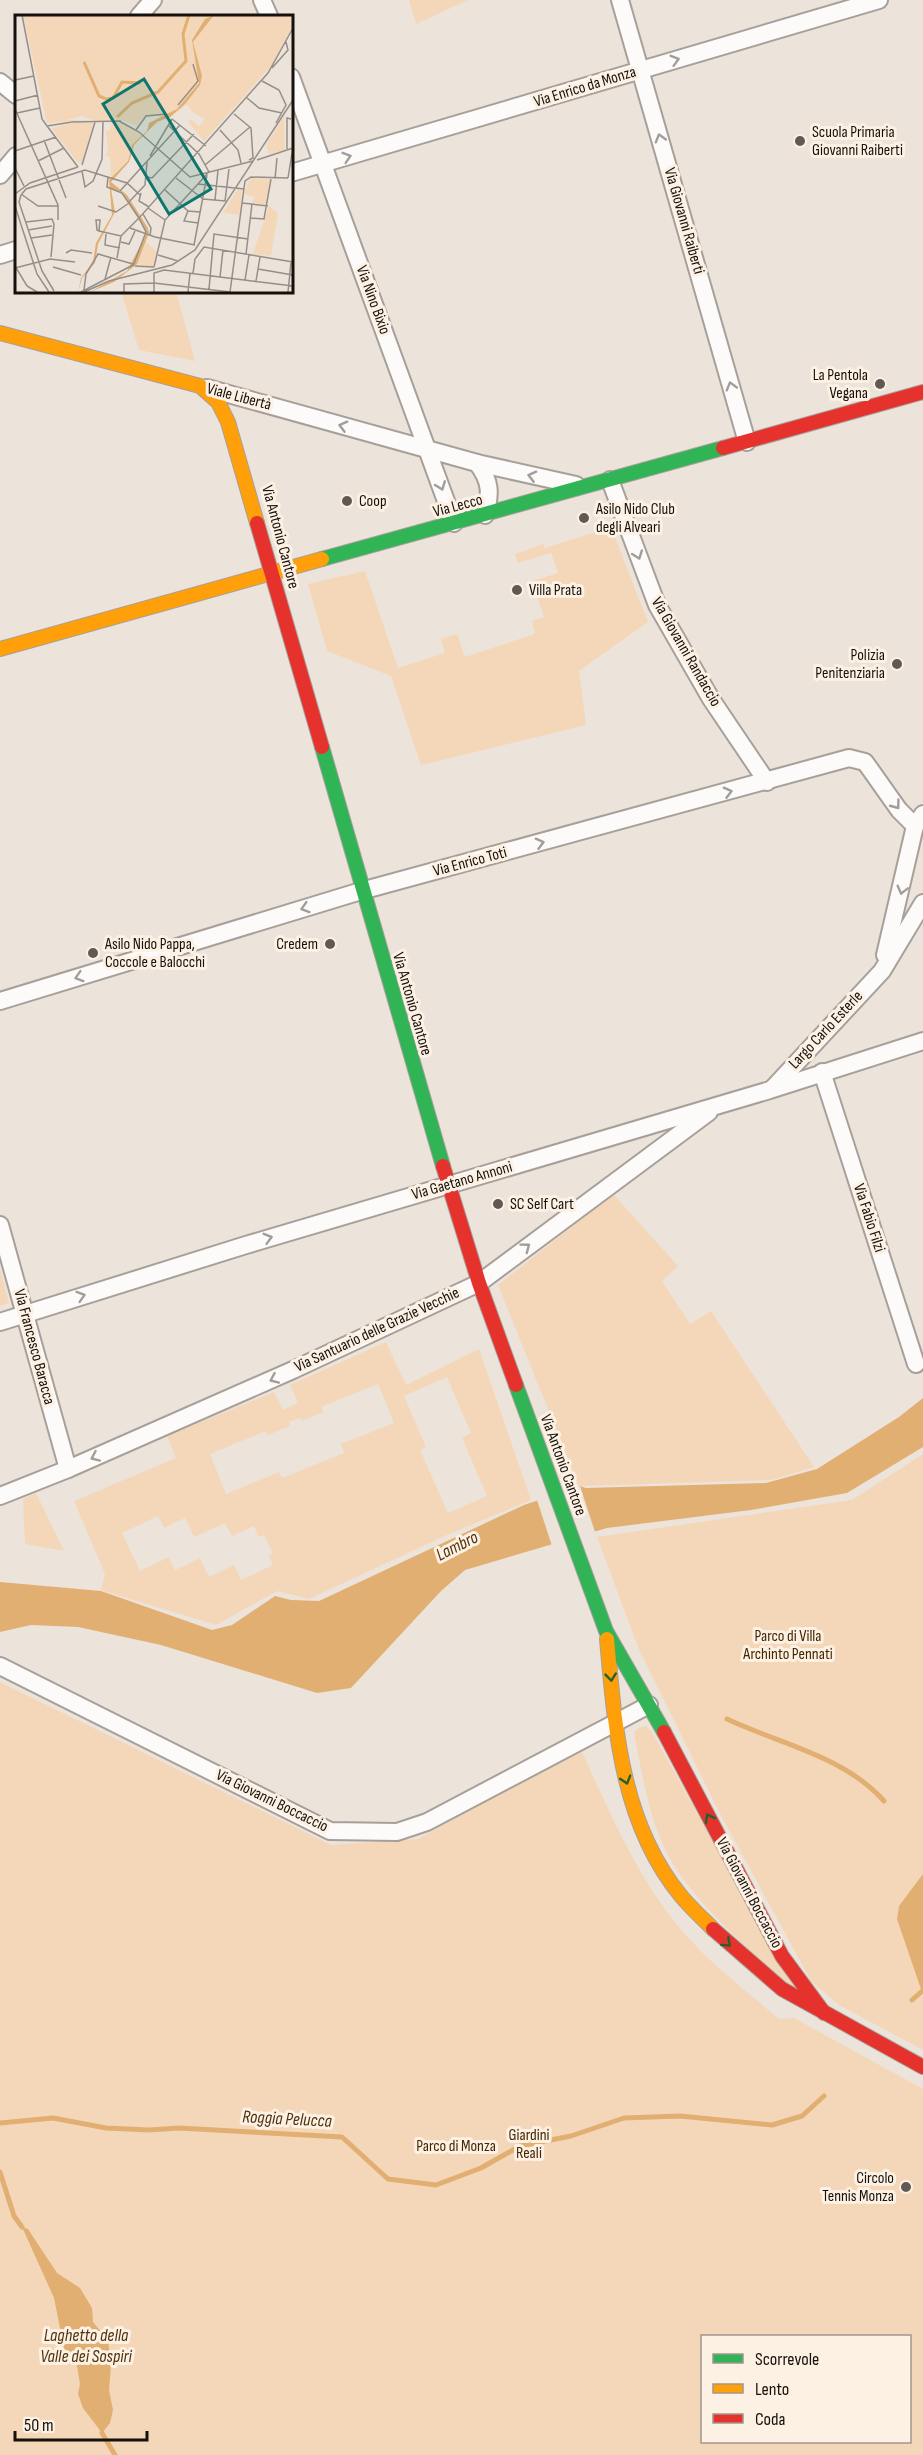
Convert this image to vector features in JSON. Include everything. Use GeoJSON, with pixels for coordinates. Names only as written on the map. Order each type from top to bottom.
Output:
{"type":"FeatureCollection","features":[{"type":"Feature","properties":{"kind":"main road","name":"Viale Libertà"},"geometry":{"type":"LineString","coordinates":[[0,333],[200,386]]}},
{"type":"Feature","properties":{"kind":"main road","name":"Via Antonio Cantore"},"geometry":{"type":"LineString","coordinates":[[200,386],[218,402],[228,422],[273,574],[361,891],[448,1185],[479,1282],[606,1631]]}},
{"type":"Feature","properties":{"kind":"main road","name":"Via Lecco"},"geometry":{"type":"LineString","coordinates":[[0,649],[923,392]]}},
{"type":"Feature","properties":{"kind":"main road","name":"Via Giovanni Boccaccio"},"geometry":{"type":"LineString","coordinates":[[606,1631],[649,1704],[782,1956],[824,2013]]}},
{"type":"Feature","properties":{"kind":"main road","name":"Via Giovanni Boccaccio"},"geometry":{"type":"LineString","coordinates":[[606,1631],[615,1723],[623,1774],[646,1839],[680,1895],[724,1941],[782,1989],[923,2067]]}},
{"type":"Feature","properties":{"kind":"street"},"geometry":{"type":"LineString","coordinates":[[140,15],[153,0]]}},
{"type":"Feature","properties":{"kind":"street"},"geometry":{"type":"LineString","coordinates":[[262,0],[268,15]]}},
{"type":"Feature","properties":{"kind":"street","name":"Via Giovanni Raiberti"},"geometry":{"type":"LineString","coordinates":[[620,0],[747,442]]}},
{"type":"Feature","properties":{"kind":"street","name":"Via Enrico da Monza"},"geometry":{"type":"LineString","coordinates":[[292,173],[879,0]]}},
{"type":"Feature","properties":{"kind":"street","name":"Via Nino Bixio"},"geometry":{"type":"LineString","coordinates":[[292,80],[454,524]]}},
{"type":"Feature","properties":{"kind":"street"},"geometry":{"type":"LineString","coordinates":[[0,82],[15,94]]}},
{"type":"Feature","properties":{"kind":"street"},"geometry":{"type":"LineString","coordinates":[[0,175],[15,157]]}},
{"type":"Feature","properties":{"kind":"street"},"geometry":{"type":"LineString","coordinates":[[0,255],[15,250]]}},
{"type":"Feature","properties":{"kind":"street","name":"Viale Libertà"},"geometry":{"type":"LineString","coordinates":[[200,386],[477,463],[544,479],[589,486]]}},
{"type":"Feature","properties":{"kind":"street"},"geometry":{"type":"LineString","coordinates":[[477,463],[489,481],[491,495],[485,515]]}},
{"type":"Feature","properties":{"kind":"street","name":"Via Giovanni Randaccio"},"geometry":{"type":"LineString","coordinates":[[610,480],[657,605],[711,699],[767,782]]}},
{"type":"Feature","properties":{"kind":"street","name":"Via Enrico Toti"},"geometry":{"type":"LineString","coordinates":[[0,1001],[361,891],[849,758],[865,762],[899,810],[919,820]]}},
{"type":"Feature","properties":{"kind":"street","name":"Largo Carlo Esterle"},"geometry":{"type":"LineString","coordinates":[[882,971],[917,856],[919,820]]}},
{"type":"Feature","properties":{"kind":"street","name":"Largo Carlo Esterle"},"geometry":{"type":"LineString","coordinates":[[770,1090],[882,971],[923,903]]}},
{"type":"Feature","properties":{"kind":"street","name":"Via Gaetano Annoni"},"geometry":{"type":"LineString","coordinates":[[0,1322],[448,1185],[770,1090],[923,1041]]}},
{"type":"Feature","properties":{"kind":"street","name":"Via Fabio Filzi"},"geometry":{"type":"LineString","coordinates":[[822,1072],[916,1364]]}},
{"type":"Feature","properties":{"kind":"street","name":"Via Santuario delle Grazie Vecchie"},"geometry":{"type":"LineString","coordinates":[[0,1496],[68,1469],[293,1370],[479,1282],[719,1104]]}},
{"type":"Feature","properties":{"kind":"street","name":"Via Francesco Baracca"},"geometry":{"type":"LineString","coordinates":[[0,1225],[68,1469]]}},
{"type":"Feature","properties":{"kind":"street","name":"Via Giovanni Boccaccio"},"geometry":{"type":"LineString","coordinates":[[0,1666],[330,1831],[397,1832],[427,1822],[649,1704]]}},
{"type":"Feature","properties":{"kind":"green space"},"geometry":{"type":"Polygon","coordinates":[[[409,0],[468,0],[416,24],[409,0]]]}},
{"type":"Feature","properties":{"kind":"green space"},"geometry":{"type":"Polygon","coordinates":[[[121,292],[176,292],[195,361],[139,350],[121,292]]]}},
{"type":"Feature","properties":{"kind":"green space"},"geometry":{"type":"Polygon","coordinates":[[[611,527],[648,622],[579,671],[586,725],[421,765],[391,676],[327,651],[308,584],[365,571],[398,668],[445,653],[441,639],[457,634],[465,657],[535,634],[532,621],[544,617],[532,581],[558,573],[551,553],[518,563],[515,554],[543,544],[545,548],[611,527]]]}},
{"type":"Feature","properties":{"kind":"green space"},"geometry":{"type":"Polygon","coordinates":[[[613,1194],[678,1266],[662,1281],[690,1324],[711,1311],[814,1467],[771,1480],[579,1486],[498,1285],[613,1194]]]}},
{"type":"Feature","properties":{"kind":"green space"},"geometry":{"type":"Polygon","coordinates":[[[0,1269],[9,1303],[0,1306],[0,1269]]]}},
{"type":"Feature","properties":{"kind":"green space"},"geometry":{"type":"Polygon","coordinates":[[[386,1342],[406,1385],[479,1349],[531,1500],[449,1534],[309,1599],[277,1591],[216,1625],[101,1590],[105,1574],[74,1501],[176,1458],[167,1436],[274,1392],[283,1410],[298,1403],[290,1385],[386,1342]],[[447,1377],[404,1396],[426,1447],[420,1450],[448,1513],[487,1496],[462,1438],[471,1433],[447,1377]],[[378,1384],[321,1407],[323,1412],[302,1421],[300,1418],[289,1422],[290,1426],[268,1435],[266,1431],[210,1454],[226,1494],[279,1472],[282,1478],[344,1453],[341,1444],[394,1423],[378,1384]],[[158,1516],[122,1533],[140,1571],[169,1557],[175,1570],[200,1558],[209,1577],[234,1565],[241,1580],[273,1565],[269,1555],[273,1553],[264,1535],[259,1537],[254,1526],[232,1536],[225,1523],[194,1537],[185,1518],[164,1528],[158,1516]]]}},
{"type":"Feature","properties":{"kind":"green space","name":"Parco di Villa Archinto Pennati"},"geometry":{"type":"Polygon","coordinates":[[[923,1454],[923,2050],[839,2005],[811,1981],[717,1808],[638,1647],[597,1537],[852,1500],[923,1454]]]}},
{"type":"Feature","properties":{"kind":"green space"},"geometry":{"type":"Polygon","coordinates":[[[36,1493],[64,1551],[25,1544],[23,1499],[36,1493]]]}},
{"type":"Feature","properties":{"kind":"green space","name":"Giardini Reali"},"geometry":{"type":"Polygon","coordinates":[[[0,1682],[331,1845],[418,1839],[551,1766],[582,1752],[618,1829],[645,1879],[677,1925],[706,1956],[779,2019],[794,2018],[923,2089],[923,2455],[0,2455],[0,1682]]]}},
{"type":"Feature","properties":{"kind":"green space"},"geometry":{"type":"Polygon","coordinates":[[[646,1726],[652,1732],[795,1989],[719,1921],[684,1880],[671,1860],[652,1814],[634,1733],[638,1728],[646,1726]]]}},
{"type":"Feature","properties":{"kind":"water","name":"Lambro"},"geometry":{"type":"Polygon","coordinates":[[[923,1398],[923,1447],[847,1493],[751,1510],[607,1528],[465,1570],[441,1591],[351,1688],[317,1693],[161,1645],[78,1627],[31,1625],[0,1632],[0,1582],[101,1591],[212,1630],[232,1625],[275,1596],[291,1600],[319,1601],[524,1505],[580,1486],[586,1488],[766,1483],[817,1469],[899,1417],[923,1398]]]}},
{"type":"Feature","properties":{"kind":"water"},"geometry":{"type":"Polygon","coordinates":[[[923,1874],[923,1995],[897,1919],[899,1906],[923,1874]]]}},
{"type":"Feature","properties":{"kind":"water","name":"Laghetto della Valle dei Sospiri"},"geometry":{"type":"Polygon","coordinates":[[[22,2227],[28,2229],[57,2273],[80,2288],[92,2308],[93,2322],[108,2340],[111,2366],[109,2390],[113,2410],[110,2423],[102,2433],[83,2408],[78,2394],[80,2384],[77,2366],[64,2348],[54,2298],[22,2227]]]}},
{"type":"Feature","properties":{"kind":"pier"},"geometry":{"type":"Polygon","coordinates":[[[580,1486],[595,1532],[552,1546],[537,1500],[580,1486]]]}},
{"type":"Feature","properties":{"kind":"waterway"},"geometry":{"type":"LineString","coordinates":[[727,1719],[831,1762],[868,1786],[884,1801]]}},
{"type":"Feature","properties":{"kind":"waterway","name":"Roggia Pelucca"},"geometry":{"type":"LineString","coordinates":[[912,2000],[921,1992]]}},
{"type":"Feature","properties":{"kind":"waterway","name":"Roggia Pelucca"},"geometry":{"type":"LineString","coordinates":[[0,2123],[53,2118],[106,2128],[149,2130],[179,2128],[342,2137],[388,2179],[436,2185],[481,2168],[520,2146],[571,2136],[624,2118],[680,2116],[772,2125],[802,2116],[824,2096]]}},
{"type":"Feature","properties":{"kind":"waterway"},"geometry":{"type":"LineString","coordinates":[[0,2172],[14,2216],[22,2227]]}},
{"type":"Feature","properties":{"kind":"waterway"},"geometry":{"type":"LineString","coordinates":[[102,2433],[115,2455]]}},
{"type":"Feature","properties":{"kind":"traffic: fast"},"geometry":{"type":"LineString","coordinates":[[322,559],[723,448]]}},
{"type":"Feature","properties":{"kind":"traffic: fast"},"geometry":{"type":"LineString","coordinates":[[322,747],[443,1166]]}},
{"type":"Feature","properties":{"kind":"traffic: fast"},"geometry":{"type":"LineString","coordinates":[[516,1385],[606,1631],[664,1732]]}},
{"type":"Feature","properties":{"kind":"traffic: slow"},"geometry":{"type":"LineString","coordinates":[[0,333],[200,386],[218,402],[228,422],[257,523]]}},
{"type":"Feature","properties":{"kind":"traffic: slow"},"geometry":{"type":"LineString","coordinates":[[0,649],[322,559]]}},
{"type":"Feature","properties":{"kind":"traffic: slow"},"geometry":{"type":"LineString","coordinates":[[607,1639],[618,1740],[633,1806],[645,1838],[661,1868],[681,1896],[713,1929]]}},
{"type":"Feature","properties":{"kind":"traffic: jam"},"geometry":{"type":"LineString","coordinates":[[723,448],[923,392]]}},
{"type":"Feature","properties":{"kind":"traffic: jam"},"geometry":{"type":"LineString","coordinates":[[257,523],[322,747]]}},
{"type":"Feature","properties":{"kind":"traffic: jam"},"geometry":{"type":"LineString","coordinates":[[443,1166],[479,1283],[516,1385]]}},
{"type":"Feature","properties":{"kind":"traffic: jam"},"geometry":{"type":"LineString","coordinates":[[664,1732],[782,1956],[824,2013]]}},
{"type":"Feature","properties":{"kind":"traffic: jam"},"geometry":{"type":"LineString","coordinates":[[713,1929],[782,1989],[923,2067]]}},
{"type":"Feature","properties":{"kind":"place","name":"Scuola Primaria Giovanni Raiberti"},"geometry":{"type":"Point","coordinates":[800,141]}},
{"type":"Feature","properties":{"kind":"place","name":"La Pentola Vegana"},"geometry":{"type":"Point","coordinates":[880,384]}},
{"type":"Feature","properties":{"kind":"place","name":"Coop"},"geometry":{"type":"Point","coordinates":[347,501]}},
{"type":"Feature","properties":{"kind":"place","name":"Asilo Nido Club degli Alveari"},"geometry":{"type":"Point","coordinates":[584,518]}},
{"type":"Feature","properties":{"kind":"place","name":"Villa Prata"},"geometry":{"type":"Point","coordinates":[517,590]}},
{"type":"Feature","properties":{"kind":"place","name":"Polizia Penitenziaria"},"geometry":{"type":"Point","coordinates":[897,664]}},
{"type":"Feature","properties":{"kind":"place","name":"Credem"},"geometry":{"type":"Point","coordinates":[330,944]}},
{"type":"Feature","properties":{"kind":"place","name":"Asilo Nido Pappa, Coccole e Balocchi"},"geometry":{"type":"Point","coordinates":[93,953]}},
{"type":"Feature","properties":{"kind":"place","name":"SC Self Cart"},"geometry":{"type":"Point","coordinates":[498,1204]}},
{"type":"Feature","properties":{"kind":"place","name":"Circolo Tennis Monza"},"geometry":{"type":"Point","coordinates":[906,2187]}},
{"type":"Feature","properties":{"kind":"park label","name":"Parco di Monza"},"geometry":{"type":"Point","coordinates":[456,2146]}}]}
